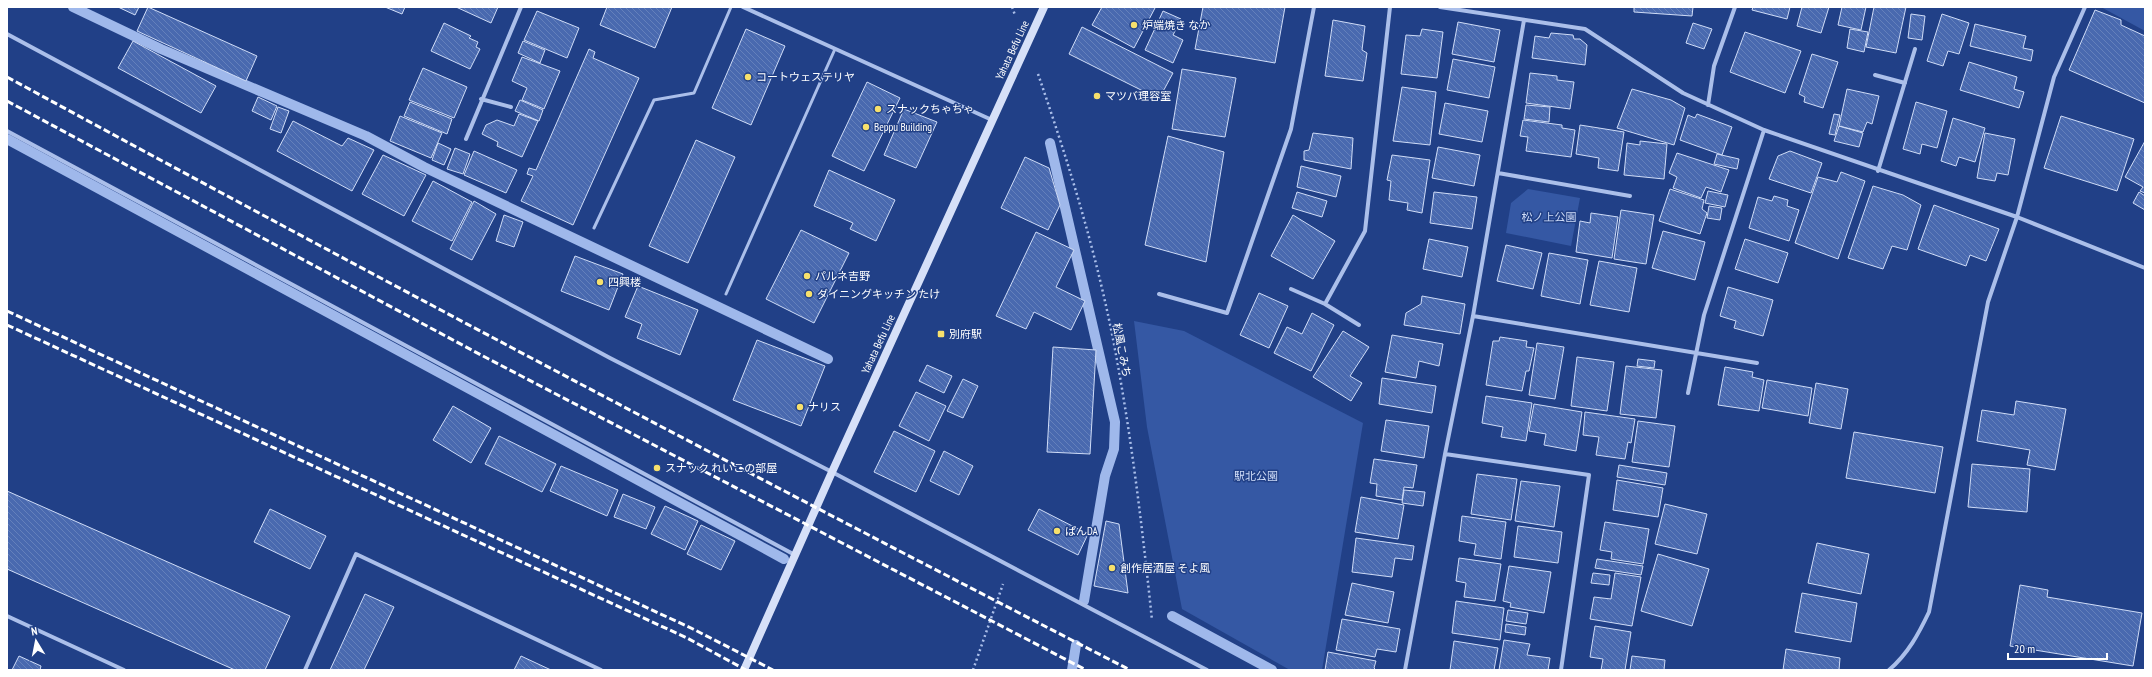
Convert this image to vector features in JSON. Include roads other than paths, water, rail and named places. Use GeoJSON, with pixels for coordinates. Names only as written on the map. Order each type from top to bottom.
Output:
{"type":"FeatureCollection","features":[{"type":"Feature","properties":{"kind":"main road","name":"Yahata Befu Line"},"geometry":{"type":"LineString","coordinates":[[744,670],[832,472],[1044,7]]}},
{"type":"Feature","properties":{"kind":"street"},"geometry":{"type":"LineString","coordinates":[[466,139],[481,99],[521,7]]}},
{"type":"Feature","properties":{"kind":"street"},"geometry":{"type":"LineString","coordinates":[[743,7],[992,120]]}},
{"type":"Feature","properties":{"kind":"street"},"geometry":{"type":"LineString","coordinates":[[1159,294],[1227,313],[1291,128],[1314,7]]}},
{"type":"Feature","properties":{"kind":"street"},"geometry":{"type":"LineString","coordinates":[[1325,304],[1365,231],[1390,7]]}},
{"type":"Feature","properties":{"kind":"street"},"geometry":{"type":"LineString","coordinates":[[1440,7],[1456,8],[1585,30],[1683,93],[1764,130],[1878,171],[2017,217],[2145,268]]}},
{"type":"Feature","properties":{"kind":"street"},"geometry":{"type":"LineString","coordinates":[[1708,105],[1714,66],[1736,7]]}},
{"type":"Feature","properties":{"kind":"street"},"geometry":{"type":"LineString","coordinates":[[1889,670],[1897,664],[1915,640],[1929,612],[1988,302],[2017,217],[2054,77],[2085,7]]}},
{"type":"Feature","properties":{"kind":"street"},"geometry":{"type":"LineString","coordinates":[[1405,670],[1445,454],[1473,316],[1524,20]]}},
{"type":"Feature","properties":{"kind":"street"},"geometry":{"type":"LineString","coordinates":[[7,34],[610,358],[832,472],[1155,644],[1208,670]]}},
{"type":"Feature","properties":{"kind":"street"},"geometry":{"type":"LineString","coordinates":[[1878,171],[1915,49]]}},
{"type":"Feature","properties":{"kind":"street"},"geometry":{"type":"LineString","coordinates":[[1875,75],[1905,83]]}},
{"type":"Feature","properties":{"kind":"street"},"geometry":{"type":"LineString","coordinates":[[481,99],[512,107]]}},
{"type":"Feature","properties":{"kind":"street"},"geometry":{"type":"LineString","coordinates":[[1688,393],[1704,315],[1764,130]]}},
{"type":"Feature","properties":{"kind":"street"},"geometry":{"type":"LineString","coordinates":[[7,131],[796,555]]}},
{"type":"Feature","properties":{"kind":"street"},"geometry":{"type":"LineString","coordinates":[[1498,173],[1630,196]]}},
{"type":"Feature","properties":{"kind":"street"},"geometry":{"type":"LineString","coordinates":[[1291,289],[1325,304],[1359,325]]}},
{"type":"Feature","properties":{"kind":"street"},"geometry":{"type":"LineString","coordinates":[[1473,316],[1757,363]]}},
{"type":"Feature","properties":{"kind":"street"},"geometry":{"type":"LineString","coordinates":[[1445,454],[1589,475],[1561,670]]}},
{"type":"Feature","properties":{"kind":"street"},"geometry":{"type":"LineString","coordinates":[[305,670],[356,554],[601,670]]}},
{"type":"Feature","properties":{"kind":"street"},"geometry":{"type":"LineString","coordinates":[[7,616],[124,670]]}},
{"type":"Feature","properties":{"kind":"lane"},"geometry":{"type":"LineString","coordinates":[[594,228],[654,100],[694,93],[731,7]]}},
{"type":"Feature","properties":{"kind":"lane"},"geometry":{"type":"LineString","coordinates":[[726,294],[836,49]]}},
{"type":"Feature","properties":{"kind":"waterway"},"geometry":{"type":"LineString","coordinates":[[73,7],[161,49],[366,136],[424,167],[828,359]]}},
{"type":"Feature","properties":{"kind":"waterway"},"geometry":{"type":"LineString","coordinates":[[7,139],[784,559]]}},
{"type":"Feature","properties":{"kind":"waterway"},"geometry":{"type":"LineString","coordinates":[[1050,143],[1115,422],[1114,449],[1105,476],[1084,601]]}},
{"type":"Feature","properties":{"kind":"waterway"},"geometry":{"type":"LineString","coordinates":[[1172,616],[1272,670]]}},
{"type":"Feature","properties":{"kind":"waterway"},"geometry":{"type":"LineString","coordinates":[[1072,670],[1076,645]]}},
{"type":"Feature","properties":{"kind":"railway"},"geometry":{"type":"LineString","coordinates":[[7,77],[567,377],[1130,670]]}},
{"type":"Feature","properties":{"kind":"railway"},"geometry":{"type":"LineString","coordinates":[[7,101],[481,355],[1086,670]]}},
{"type":"Feature","properties":{"kind":"railway"},"geometry":{"type":"LineString","coordinates":[[7,311],[693,629],[773,670]]}},
{"type":"Feature","properties":{"kind":"railway"},"geometry":{"type":"LineString","coordinates":[[7,325],[687,638],[746,670]]}},
{"type":"Feature","properties":{"kind":"place","name":"炉端焼き なか"},"geometry":{"type":"Point","coordinates":[1134,25]}},
{"type":"Feature","properties":{"kind":"place","name":"コートウェステリヤ"},"geometry":{"type":"Point","coordinates":[748,77]}},
{"type":"Feature","properties":{"kind":"place","name":"マツバ理容室"},"geometry":{"type":"Point","coordinates":[1097,96]}},
{"type":"Feature","properties":{"kind":"place","name":"スナックちゃちゃ"},"geometry":{"type":"Point","coordinates":[878,109]}},
{"type":"Feature","properties":{"kind":"place","name":"Beppu Building"},"geometry":{"type":"Point","coordinates":[866,127]}},
{"type":"Feature","properties":{"kind":"place","name":"パルネ吉野"},"geometry":{"type":"Point","coordinates":[807,276]}},
{"type":"Feature","properties":{"kind":"place","name":"四興楼"},"geometry":{"type":"Point","coordinates":[600,282]}},
{"type":"Feature","properties":{"kind":"place","name":"ダイニングキッチン たけ"},"geometry":{"type":"Point","coordinates":[809,294]}},
{"type":"Feature","properties":{"kind":"place","name":"別府駅"},"geometry":{"type":"Point","coordinates":[941,334]}},
{"type":"Feature","properties":{"kind":"place","name":"ナリス"},"geometry":{"type":"Point","coordinates":[800,407]}},
{"type":"Feature","properties":{"kind":"place","name":"スナック れいこの部屋"},"geometry":{"type":"Point","coordinates":[657,468]}},
{"type":"Feature","properties":{"kind":"place","name":"ぱんDA"},"geometry":{"type":"Point","coordinates":[1057,531]}},
{"type":"Feature","properties":{"kind":"place","name":"創作居酒屋 そよ風"},"geometry":{"type":"Point","coordinates":[1112,568]}},
{"type":"Feature","properties":{"kind":"park label","name":"松ノ上公園"},"geometry":{"type":"Point","coordinates":[1549,217]}},
{"type":"Feature","properties":{"kind":"park label","name":"駅北公園"},"geometry":{"type":"Point","coordinates":[1256,476]}}]}
